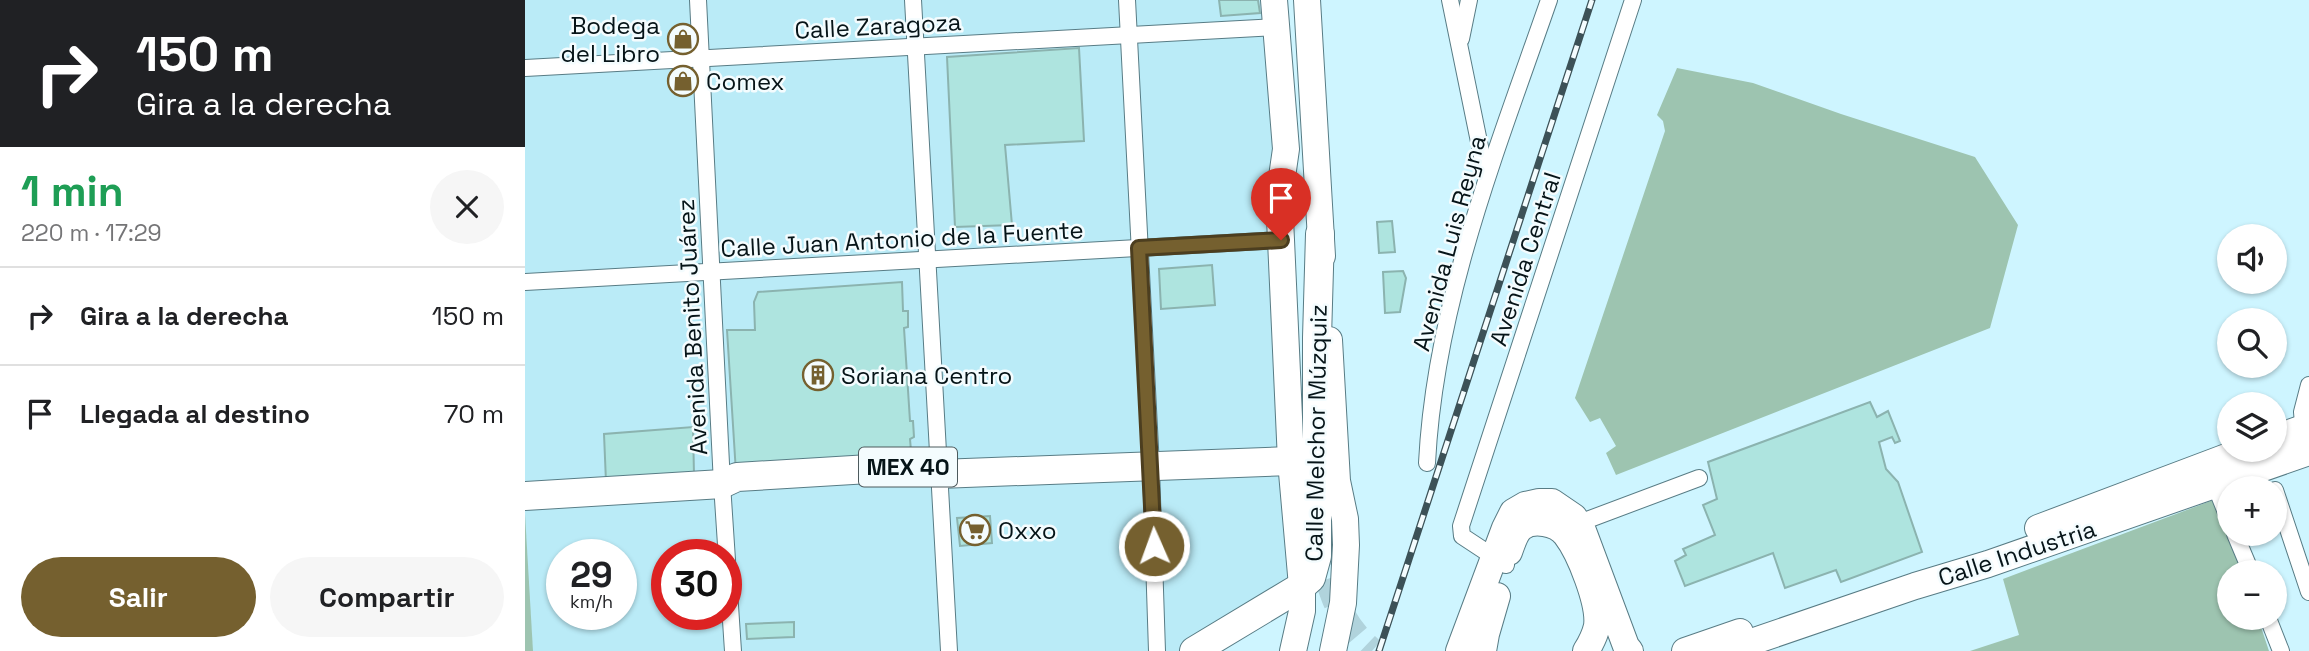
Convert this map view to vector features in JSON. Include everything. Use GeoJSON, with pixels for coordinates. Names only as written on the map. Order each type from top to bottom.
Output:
{"type":"FeatureCollection","features":[{"type":"Feature","properties":{"kind":"highway","name":"Calle Melchor Múzquiz"},"geometry":{"type":"LineString","coordinates":[[1195,651],[1311,578],[1317,556],[1320,234]]}},
{"type":"Feature","properties":{"kind":"highway","name":"MEX 40"},"geometry":{"type":"LineString","coordinates":[[525,496],[722,485],[737,477],[919,466],[939,474],[1291,461]]}},
{"type":"Feature","properties":{"kind":"main road"},"geometry":{"type":"LineString","coordinates":[[1274,0],[1286,149],[1306,495]]}},
{"type":"Feature","properties":{"kind":"main road"},"geometry":{"type":"LineString","coordinates":[[1307,0],[1337,481],[1345,519],[1343,603],[1333,651]]}},
{"type":"Feature","properties":{"kind":"main road"},"geometry":{"type":"LineString","coordinates":[[1286,149],[1279,198],[1291,461],[1302,586],[1302,611],[1293,651]]}},
{"type":"Feature","properties":{"kind":"main road"},"geometry":{"type":"LineString","coordinates":[[2287,439],[2308,442]]}},
{"type":"Feature","properties":{"kind":"main road","name":"Calle Industria"},"geometry":{"type":"LineString","coordinates":[[1685,651],[1983,548],[2215,474],[2270,473],[2308,442]]}},
{"type":"Feature","properties":{"kind":"main road","name":"Calle Industria"},"geometry":{"type":"LineString","coordinates":[[1725,651],[1988,564],[2215,474],[2230,462]]}},
{"type":"Feature","properties":{"kind":"main road"},"geometry":{"type":"LineString","coordinates":[[1317,651],[1332,579],[1332,525],[1337,481]]}},
{"type":"Feature","properties":{"kind":"main road"},"geometry":{"type":"LineString","coordinates":[[1483,651],[1500,562],[1513,512],[1525,505],[1552,502],[1579,523],[1630,651]]}},
{"type":"Feature","properties":{"kind":"main road"},"geometry":{"type":"LineString","coordinates":[[1459,651],[1500,562],[1521,528],[1531,524],[1549,524],[1565,534],[1581,564],[1595,601],[1597,624],[1586,651]]}},
{"type":"Feature","properties":{"kind":"main road"},"geometry":{"type":"LineString","coordinates":[[1762,651],[1903,600],[1988,564]]}},
{"type":"Feature","properties":{"kind":"street","name":"Avenida Benito Juárez"},"geometry":{"type":"LineString","coordinates":[[698,0],[733,651]]}},
{"type":"Feature","properties":{"kind":"street"},"geometry":{"type":"LineString","coordinates":[[913,0],[949,651]]}},
{"type":"Feature","properties":{"kind":"street"},"geometry":{"type":"LineString","coordinates":[[1127,0],[1151,467],[1157,651]]}},
{"type":"Feature","properties":{"kind":"street"},"geometry":{"type":"LineString","coordinates":[[1450,0],[1486,177]]}},
{"type":"Feature","properties":{"kind":"street"},"geometry":{"type":"LineString","coordinates":[[1460,44],[1469,0]]}},
{"type":"Feature","properties":{"kind":"street","name":"Avenida Luis Reyna"},"geometry":{"type":"LineString","coordinates":[[1427,463],[1429,421],[1452,300],[1486,177],[1549,0]]}},
{"type":"Feature","properties":{"kind":"street","name":"Avenida Central"},"geometry":{"type":"LineString","coordinates":[[1500,562],[1462,536],[1461,531],[1633,0]]}},
{"type":"Feature","properties":{"kind":"street","name":"Calle Zaragoza"},"geometry":{"type":"LineString","coordinates":[[525,68],[1276,27]]}},
{"type":"Feature","properties":{"kind":"street","name":"Calle Juan Antonio de la Fuente"},"geometry":{"type":"LineString","coordinates":[[525,282],[1281,240]]}},
{"type":"Feature","properties":{"kind":"street"},"geometry":{"type":"LineString","coordinates":[[2308,442],[2302,412],[2309,385]]}},
{"type":"Feature","properties":{"kind":"street"},"geometry":{"type":"LineString","coordinates":[[2270,473],[2309,592]]}},
{"type":"Feature","properties":{"kind":"street"},"geometry":{"type":"LineString","coordinates":[[2215,474],[2217,481]]}},
{"type":"Feature","properties":{"kind":"street"},"geometry":{"type":"LineString","coordinates":[[1579,523],[1699,478]]}},
{"type":"Feature","properties":{"kind":"street"},"geometry":{"type":"LineString","coordinates":[[2273,630],[2281,651]]}},
{"type":"Feature","properties":{"kind":"shaded area"},"geometry":{"type":"Polygon","coordinates":[[[525,0],[1276,0],[1308,591],[1185,651],[525,651],[525,0]]]}},
{"type":"Feature","properties":{"kind":"green space"},"geometry":{"type":"Polygon","coordinates":[[[1677,68],[1753,83],[1975,157],[2018,225],[1990,328],[1616,475],[1606,453],[1616,446],[1600,418],[1590,422],[1575,398],[1665,131],[1663,121],[1657,115],[1677,68]]]}},
{"type":"Feature","properties":{"kind":"green space"},"geometry":{"type":"Polygon","coordinates":[[[2216,499],[2217,546],[2233,546],[2238,560],[2217,560],[2217,630],[2262,630],[2269,651],[1970,651],[2019,635],[2003,579],[2216,499]]]}},
{"type":"Feature","properties":{"kind":"green space"},"geometry":{"type":"Polygon","coordinates":[[[525,514],[533,651],[525,651],[525,514]]]}},
{"type":"Feature","properties":{"kind":"building"},"geometry":{"type":"Polygon","coordinates":[[[1219,0],[1258,0],[1260,13],[1221,16],[1219,0]]]}},
{"type":"Feature","properties":{"kind":"building"},"geometry":{"type":"Polygon","coordinates":[[[1079,48],[1084,141],[1005,145],[1012,225],[955,227],[947,57],[1079,48]]]}},
{"type":"Feature","properties":{"kind":"building"},"geometry":{"type":"Polygon","coordinates":[[[1392,221],[1395,252],[1379,253],[1377,222],[1392,221]]]}},
{"type":"Feature","properties":{"kind":"building"},"geometry":{"type":"Polygon","coordinates":[[[1212,265],[1215,305],[1161,309],[1159,269],[1212,265]]]}},
{"type":"Feature","properties":{"kind":"building"},"geometry":{"type":"Polygon","coordinates":[[[1403,271],[1406,278],[1400,312],[1385,313],[1383,272],[1403,271]]]}},
{"type":"Feature","properties":{"kind":"building","name":"Soriana Centro"},"geometry":{"type":"Polygon","coordinates":[[[902,282],[903,311],[908,311],[908,327],[904,328],[910,421],[913,421],[914,437],[910,439],[912,463],[736,473],[727,330],[755,330],[754,302],[758,292],[902,282]]]}},
{"type":"Feature","properties":{"kind":"building"},"geometry":{"type":"Polygon","coordinates":[[[1870,402],[1877,417],[1888,411],[1900,441],[1895,443],[1892,437],[1879,442],[1886,469],[1898,482],[1922,552],[1841,582],[1836,570],[1785,588],[1773,553],[1685,586],[1675,561],[1686,555],[1683,549],[1715,535],[1703,505],[1717,499],[1708,462],[1870,402]]]}},
{"type":"Feature","properties":{"kind":"building"},"geometry":{"type":"Polygon","coordinates":[[[693,427],[694,475],[606,482],[604,434],[693,427]]]}},
{"type":"Feature","properties":{"kind":"building","name":"Oxxo"},"geometry":{"type":"Polygon","coordinates":[[[990,516],[992,543],[960,546],[957,518],[990,516]]]}},
{"type":"Feature","properties":{"kind":"building"},"geometry":{"type":"Polygon","coordinates":[[[794,622],[794,637],[747,639],[746,624],[794,622]]]}},
{"type":"Feature","properties":{"kind":"tunnel"},"geometry":{"type":"LineString","coordinates":[[1318,541],[1342,614],[1372,651]]}},
{"type":"Feature","properties":{"kind":"railway"},"geometry":{"type":"LineString","coordinates":[[1379,651],[1592,0]]}},
{"type":"Feature","properties":{"kind":"place","name":"Bodega del Libro"},"geometry":{"type":"Point","coordinates":[683,39]}},
{"type":"Feature","properties":{"kind":"place","name":"Comex"},"geometry":{"type":"Point","coordinates":[683,81]}},
{"type":"Feature","properties":{"kind":"place","name":"Soriana Centro"},"geometry":{"type":"Point","coordinates":[818,375]}},
{"type":"Feature","properties":{"kind":"place","name":"Oxxo"},"geometry":{"type":"Point","coordinates":[975,530]}},
{"type":"Feature","properties":{"kind":"route"},"geometry":{"type":"LineString","coordinates":[[1154,546],[1139,248],[1281,240]]}}]}
